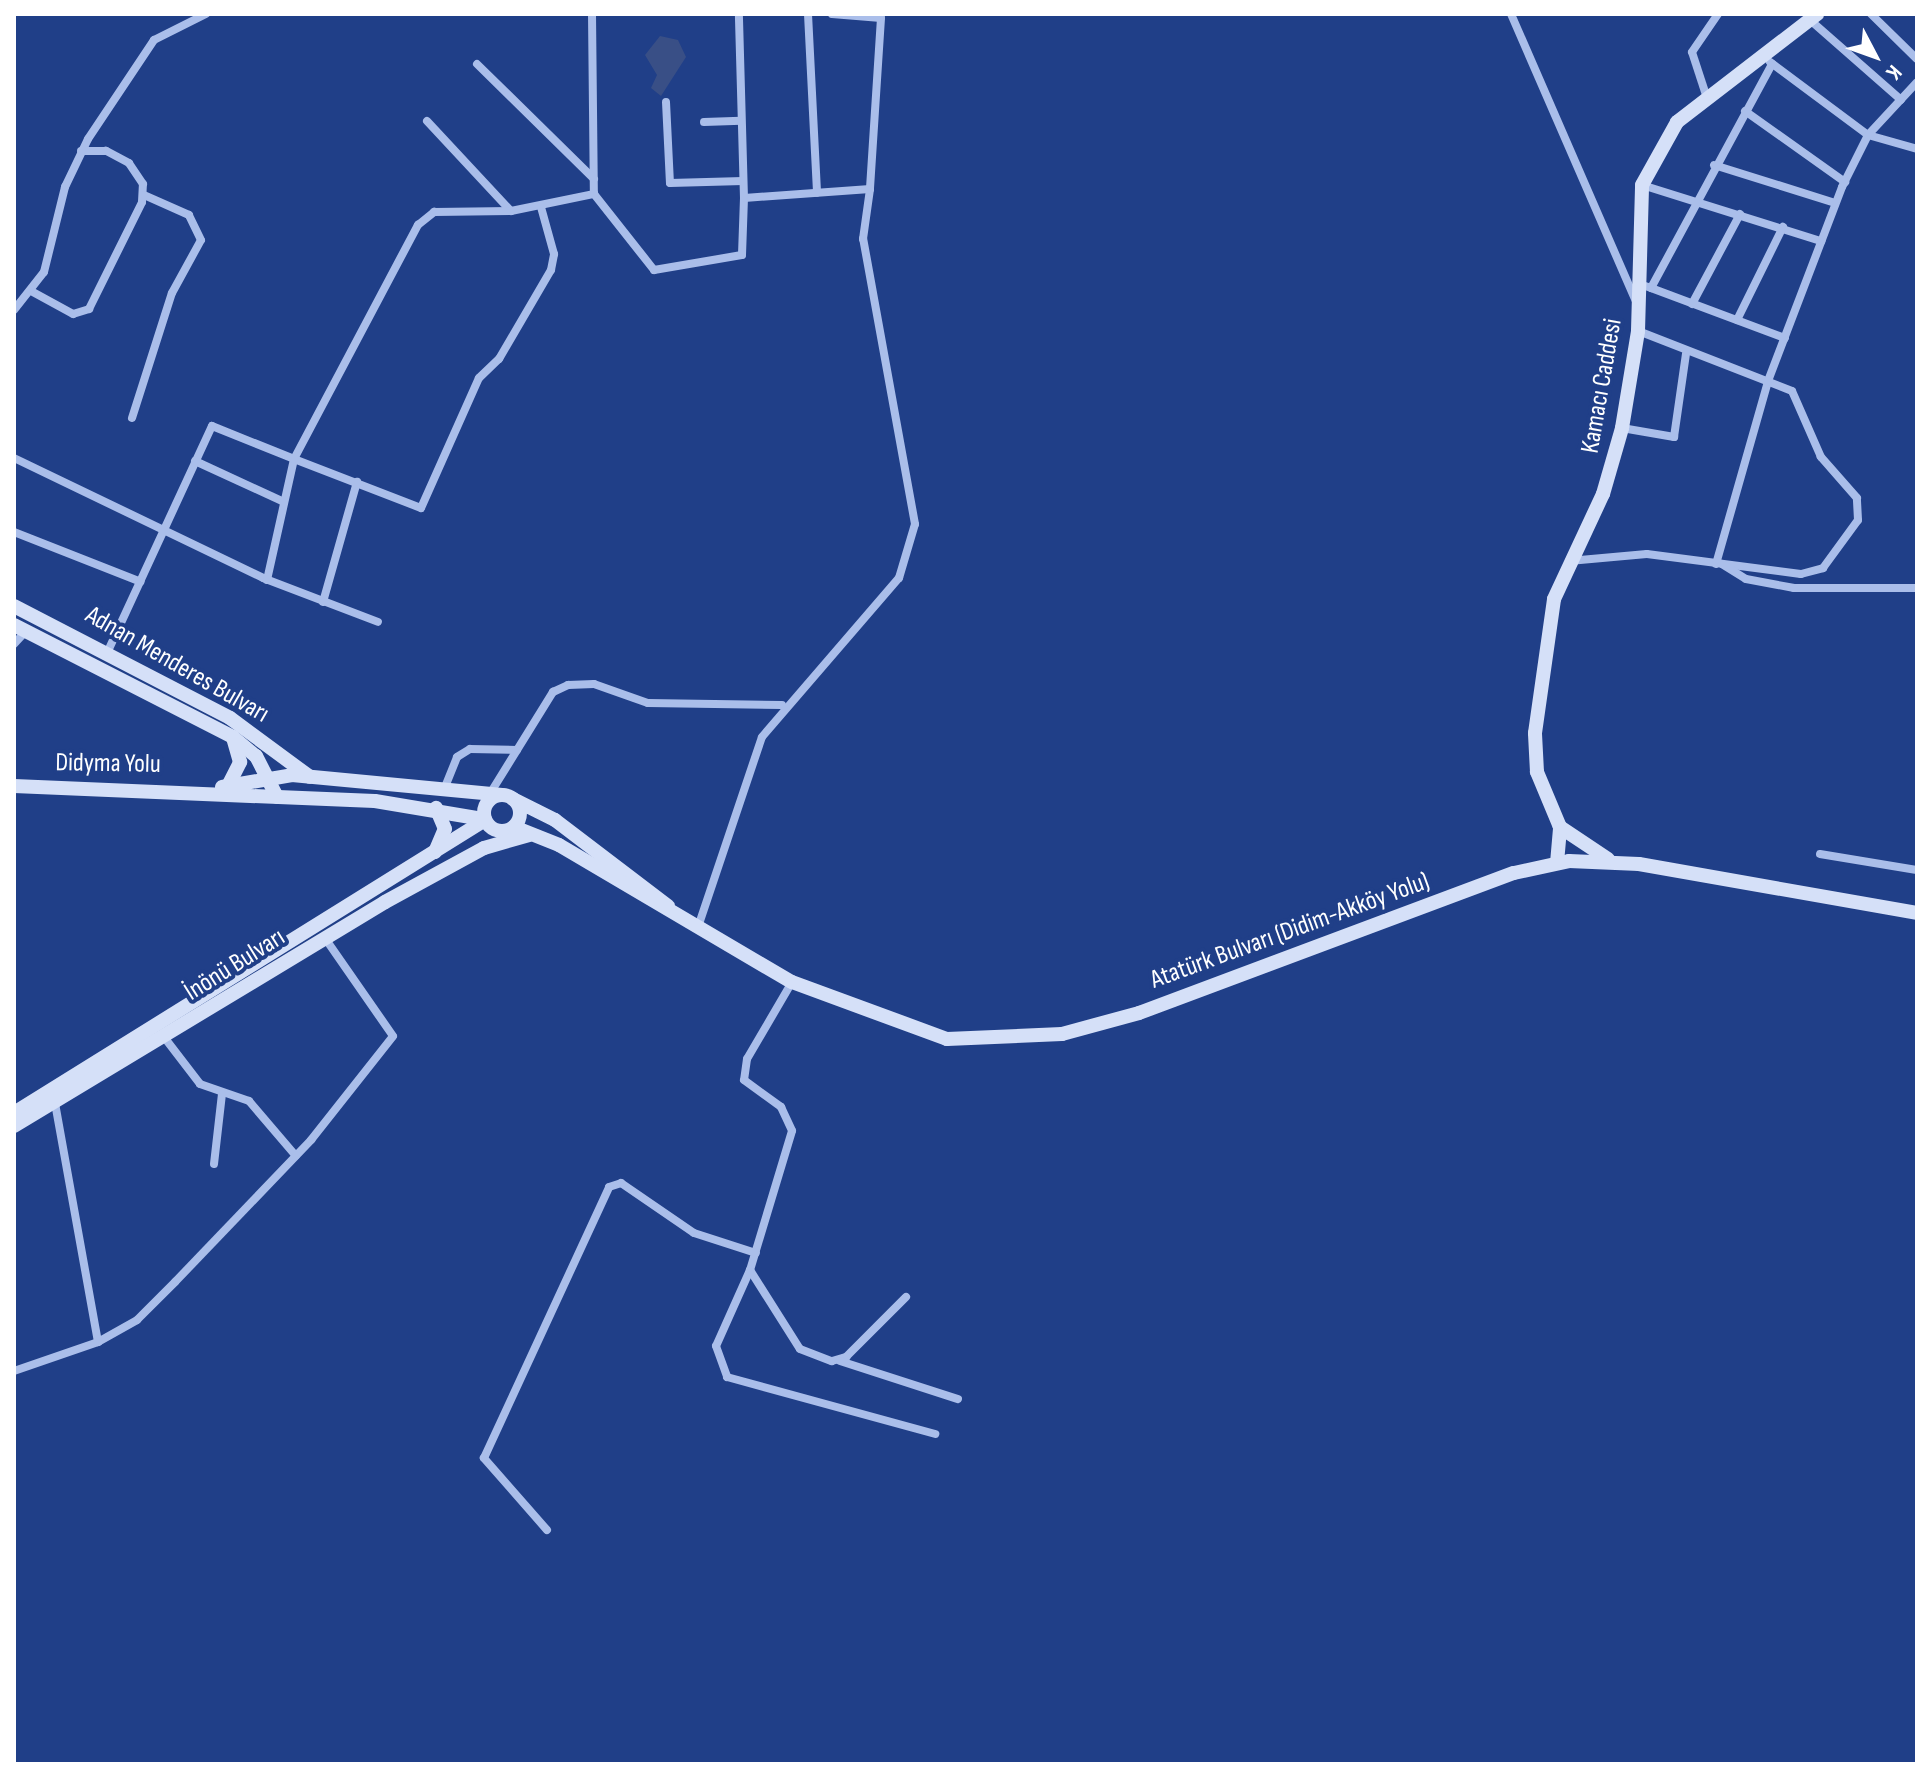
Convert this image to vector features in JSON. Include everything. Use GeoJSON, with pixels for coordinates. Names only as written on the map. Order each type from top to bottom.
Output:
{"type":"FeatureCollection","features":[{"type":"Feature","properties":{"kind":"main road","name":"Kamacı Caddesi"},"geometry":{"type":"LineString","coordinates":[[1557,863],[1560,827],[1537,772],[1535,733],[1544,639],[1568,560],[1603,494],[1622,428],[1645,286],[1642,185],[1660,142],[1707,98],[1768,60],[1813,17]]}},
{"type":"Feature","properties":{"kind":"main road","name":"Adnan Menderes Bulvarı"},"geometry":{"type":"LineString","coordinates":[[14,606],[108,651],[230,718],[310,777]]}},
{"type":"Feature","properties":{"kind":"main road","name":"Adnan Menderes Bulvarı"},"geometry":{"type":"LineString","coordinates":[[20,628],[233,737],[256,756],[277,797]]}},
{"type":"Feature","properties":{"kind":"main road"},"geometry":{"type":"LineString","coordinates":[[228,786],[240,762],[233,737]]}},
{"type":"Feature","properties":{"kind":"main road"},"geometry":{"type":"LineString","coordinates":[[307,797],[310,777]]}},
{"type":"Feature","properties":{"kind":"main road"},"geometry":{"type":"LineString","coordinates":[[202,790],[266,778],[310,777],[445,787],[502,795],[555,820],[677,915]]}},
{"type":"Feature","properties":{"kind":"main road","name":"Didyma Yolu"},"geometry":{"type":"LineString","coordinates":[[14,786],[202,790]]}},
{"type":"Feature","properties":{"kind":"main road"},"geometry":{"type":"LineString","coordinates":[[202,790],[436,808],[485,820],[507,829],[538,835],[677,915]]}},
{"type":"Feature","properties":{"kind":"main road"},"geometry":{"type":"LineString","coordinates":[[485,820],[487,803],[502,795]]}},
{"type":"Feature","properties":{"kind":"main road"},"geometry":{"type":"LineString","coordinates":[[484,848],[507,829],[520,813],[502,795]]}},
{"type":"Feature","properties":{"kind":"main road"},"geometry":{"type":"LineString","coordinates":[[431,858],[445,829],[436,808]]}},
{"type":"Feature","properties":{"kind":"main road","name":"İnönü Bulvarı"},"geometry":{"type":"LineString","coordinates":[[14,1113],[431,858],[485,820]]}},
{"type":"Feature","properties":{"kind":"main road"},"geometry":{"type":"LineString","coordinates":[[1560,827],[1612,861]]}},
{"type":"Feature","properties":{"kind":"main road"},"geometry":{"type":"LineString","coordinates":[[484,848],[538,835]]}},
{"type":"Feature","properties":{"kind":"main road","name":"İnönü Bulvarı"},"geometry":{"type":"LineString","coordinates":[[14,1126],[325,938],[484,848]]}},
{"type":"Feature","properties":{"kind":"main road","name":"Atatürk Bulvarı (Didim-Akköy Yolu)"},"geometry":{"type":"LineString","coordinates":[[677,915],[792,982],[947,1039],[1062,1034],[1557,863],[1612,861],[1917,913]]}},
{"type":"Feature","properties":{"kind":"street"},"geometry":{"type":"LineString","coordinates":[[14,310],[31,291],[47,264],[81,151],[149,45],[206,14]]}},
{"type":"Feature","properties":{"kind":"street"},"geometry":{"type":"LineString","coordinates":[[592,14],[594,194],[654,270],[742,255],[744,198],[739,14]]}},
{"type":"Feature","properties":{"kind":"street"},"geometry":{"type":"LineString","coordinates":[[808,14],[817,193]]}},
{"type":"Feature","properties":{"kind":"street"},"geometry":{"type":"LineString","coordinates":[[698,927],[762,737],[782,705],[899,578],[912,550],[908,466],[863,239],[886,16],[832,14]]}},
{"type":"Feature","properties":{"kind":"street"},"geometry":{"type":"LineString","coordinates":[[1511,14],[1639,310]]}},
{"type":"Feature","properties":{"kind":"street"},"geometry":{"type":"LineString","coordinates":[[1707,98],[1692,52],[1718,14]]}},
{"type":"Feature","properties":{"kind":"street"},"geometry":{"type":"LineString","coordinates":[[1871,14],[1917,59]]}},
{"type":"Feature","properties":{"kind":"street"},"geometry":{"type":"LineString","coordinates":[[1813,17],[1901,100]]}},
{"type":"Feature","properties":{"kind":"street"},"geometry":{"type":"LineString","coordinates":[[1785,338],[1645,286],[1745,111],[1768,60],[1868,135],[1917,149]]}},
{"type":"Feature","properties":{"kind":"street"},"geometry":{"type":"LineString","coordinates":[[477,64],[594,179]]}},
{"type":"Feature","properties":{"kind":"street"},"geometry":{"type":"LineString","coordinates":[[1719,564],[1768,381],[1835,203],[1868,135],[1917,82]]}},
{"type":"Feature","properties":{"kind":"street"},"geometry":{"type":"LineString","coordinates":[[666,102],[670,183],[743,181]]}},
{"type":"Feature","properties":{"kind":"street"},"geometry":{"type":"LineString","coordinates":[[1745,111],[1845,182]]}},
{"type":"Feature","properties":{"kind":"street"},"geometry":{"type":"LineString","coordinates":[[427,121],[511,211]]}},
{"type":"Feature","properties":{"kind":"street"},"geometry":{"type":"LineString","coordinates":[[704,122],[741,121]]}},
{"type":"Feature","properties":{"kind":"street"},"geometry":{"type":"LineString","coordinates":[[81,151],[124,159],[144,195],[189,215],[201,240],[172,293],[132,418]]}},
{"type":"Feature","properties":{"kind":"street"},"geometry":{"type":"LineString","coordinates":[[1714,165],[1835,203]]}},
{"type":"Feature","properties":{"kind":"street"},"geometry":{"type":"LineString","coordinates":[[1642,185],[1821,241]]}},
{"type":"Feature","properties":{"kind":"street"},"geometry":{"type":"LineString","coordinates":[[744,198],[870,189]]}},
{"type":"Feature","properties":{"kind":"street"},"geometry":{"type":"LineString","coordinates":[[267,580],[282,501],[294,459],[418,225],[434,212],[511,211],[594,194]]}},
{"type":"Feature","properties":{"kind":"street"},"geometry":{"type":"LineString","coordinates":[[31,291],[73,314],[89,309],[144,195]]}},
{"type":"Feature","properties":{"kind":"street"},"geometry":{"type":"LineString","coordinates":[[108,651],[168,531],[212,426],[421,508],[479,378],[499,359],[551,270],[541,207]]}},
{"type":"Feature","properties":{"kind":"street"},"geometry":{"type":"LineString","coordinates":[[1692,304],[1740,214]]}},
{"type":"Feature","properties":{"kind":"street"},"geometry":{"type":"LineString","coordinates":[[1737,320],[1783,227]]}},
{"type":"Feature","properties":{"kind":"street"},"geometry":{"type":"LineString","coordinates":[[1568,560],[1617,553],[1816,571],[1840,551],[1858,520],[1857,498],[1821,457],[1799,399],[1768,381],[1686,354],[1638,331]]}},
{"type":"Feature","properties":{"kind":"street"},"geometry":{"type":"LineString","coordinates":[[1622,428],[1674,437],[1686,354]]}},
{"type":"Feature","properties":{"kind":"street"},"geometry":{"type":"LineString","coordinates":[[14,458],[267,580],[378,622]]}},
{"type":"Feature","properties":{"kind":"street"},"geometry":{"type":"LineString","coordinates":[[195,461],[282,501]]}},
{"type":"Feature","properties":{"kind":"street"},"geometry":{"type":"LineString","coordinates":[[323,602],[357,482]]}},
{"type":"Feature","properties":{"kind":"street"},"geometry":{"type":"LineString","coordinates":[[14,532],[141,582]]}},
{"type":"Feature","properties":{"kind":"street"},"geometry":{"type":"LineString","coordinates":[[1719,564],[1746,579],[1794,588],[1917,588]]}},
{"type":"Feature","properties":{"kind":"street"},"geometry":{"type":"LineString","coordinates":[[14,644],[20,628]]}},
{"type":"Feature","properties":{"kind":"street"},"geometry":{"type":"LineString","coordinates":[[502,795],[517,750],[553,692],[568,685],[594,684],[648,703],[782,705]]}},
{"type":"Feature","properties":{"kind":"street"},"geometry":{"type":"LineString","coordinates":[[445,787],[457,757],[470,749],[517,750]]}},
{"type":"Feature","properties":{"kind":"street"},"geometry":{"type":"LineString","coordinates":[[1820,854],[1917,870]]}},
{"type":"Feature","properties":{"kind":"street"},"geometry":{"type":"LineString","coordinates":[[14,1371],[98,1342],[137,1320],[296,1156],[393,1036],[325,938]]}},
{"type":"Feature","properties":{"kind":"street"},"geometry":{"type":"LineString","coordinates":[[792,982],[747,1059],[744,1080],[781,1107],[792,1131],[750,1270],[716,1346],[727,1377],[935,1434]]}},
{"type":"Feature","properties":{"kind":"street"},"geometry":{"type":"LineString","coordinates":[[164,1037],[185,1070],[222,1094],[249,1101],[296,1156]]}},
{"type":"Feature","properties":{"kind":"street"},"geometry":{"type":"LineString","coordinates":[[214,1164],[222,1094]]}},
{"type":"Feature","properties":{"kind":"street"},"geometry":{"type":"LineString","coordinates":[[55,1102],[98,1342]]}},
{"type":"Feature","properties":{"kind":"street"},"geometry":{"type":"LineString","coordinates":[[547,1530],[484,1458],[609,1187],[621,1183],[694,1233],[756,1253]]}},
{"type":"Feature","properties":{"kind":"street"},"geometry":{"type":"LineString","coordinates":[[750,1270],[800,1349],[958,1399]]}},
{"type":"Feature","properties":{"kind":"street"},"geometry":{"type":"LineString","coordinates":[[840,1361],[906,1297]]}},
{"type":"Feature","properties":{"kind":"water"},"geometry":{"type":"Polygon","coordinates":[[[660,36],[678,40],[686,57],[661,96],[651,88],[657,75],[645,55],[660,36]]]}}]}
